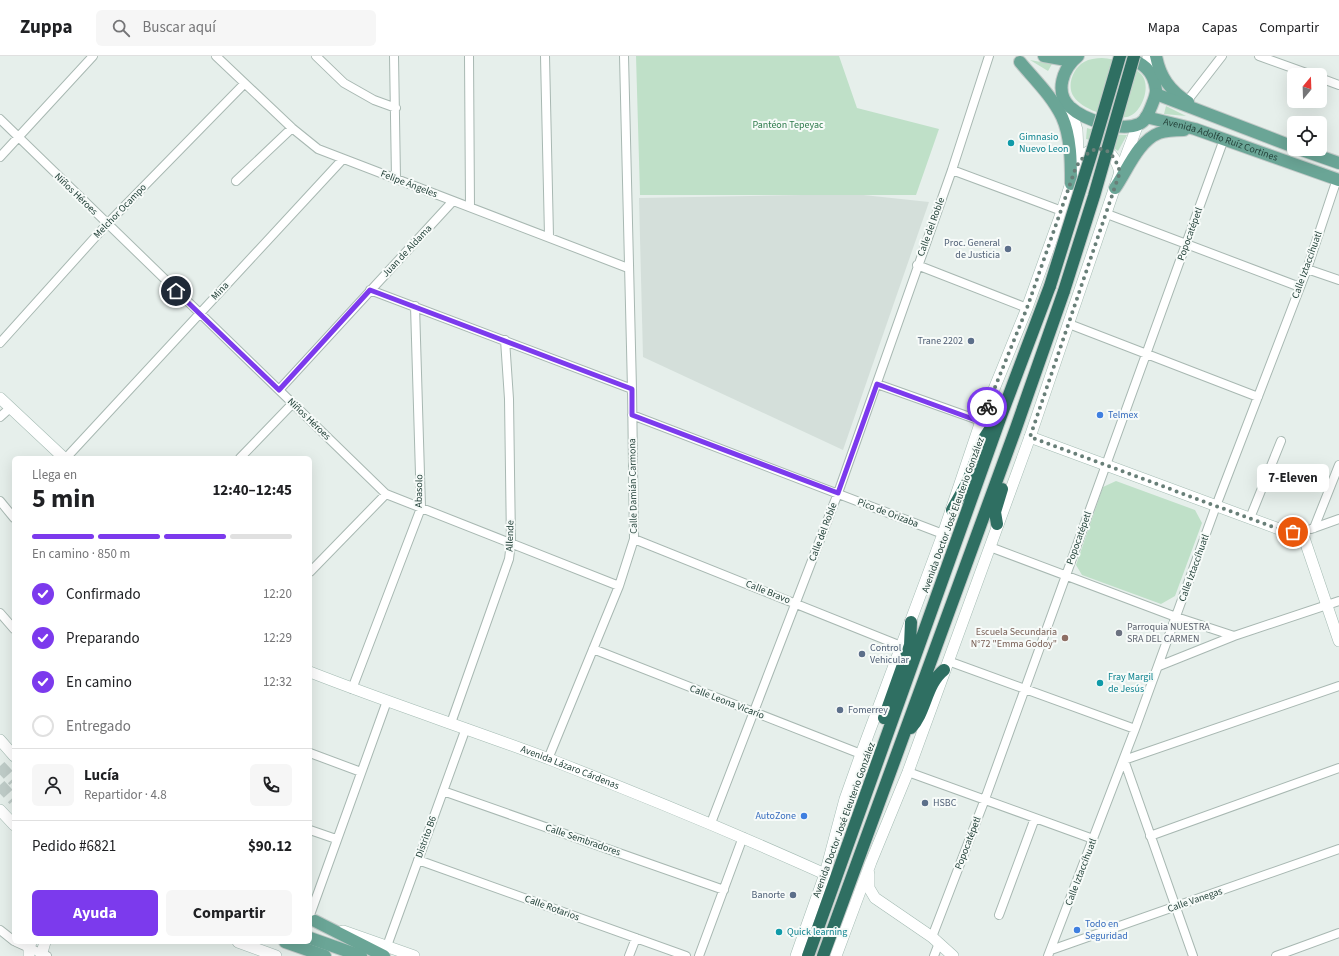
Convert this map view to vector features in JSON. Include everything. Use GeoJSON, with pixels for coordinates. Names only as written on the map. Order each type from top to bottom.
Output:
{"type":"FeatureCollection","features":[{"type":"Feature","properties":{"kind":"highway","name":"Avenida Doctor José Eleuterio González"},"geometry":{"type":"LineString","coordinates":[[808,956],[1000,416],[1050,286],[1087,170],[1120,56]]}},
{"type":"Feature","properties":{"kind":"highway"},"geometry":{"type":"LineString","coordinates":[[823,956],[1016,428],[1064,291],[1094,196],[1134,56]]}},
{"type":"Feature","properties":{"kind":"highway"},"geometry":{"type":"LineString","coordinates":[[952,510],[967,483],[983,440],[1000,416]]}},
{"type":"Feature","properties":{"kind":"highway"},"geometry":{"type":"LineString","coordinates":[[998,524],[995,512],[996,506],[1018,441],[1016,428]]}},
{"type":"Feature","properties":{"kind":"highway"},"geometry":{"type":"LineString","coordinates":[[882,749],[883,723],[910,645],[910,622]]}},
{"type":"Feature","properties":{"kind":"highway"},"geometry":{"type":"LineString","coordinates":[[902,740],[914,725],[935,680],[946,666]]}},
{"type":"Feature","properties":{"kind":"main road"},"geometry":{"type":"LineString","coordinates":[[1044,56],[1075,58],[1063,78],[1063,96]]}},
{"type":"Feature","properties":{"kind":"main road"},"geometry":{"type":"LineString","coordinates":[[1016,59],[1063,96],[1070,106],[1092,119],[1117,127],[1142,121],[1156,94],[1154,81],[1149,69],[1125,56]]}},
{"type":"Feature","properties":{"kind":"main road"},"geometry":{"type":"LineString","coordinates":[[1156,56],[1160,70],[1168,85],[1185,104]]}},
{"type":"Feature","properties":{"kind":"main road"},"geometry":{"type":"LineString","coordinates":[[1016,59],[1043,90],[1062,116],[1069,148],[1071,184]]}},
{"type":"Feature","properties":{"kind":"main road"},"geometry":{"type":"LineString","coordinates":[[1156,94],[1185,104]]}},
{"type":"Feature","properties":{"kind":"main road","name":"Avenida Adolfo Ruíz Cortines"},"geometry":{"type":"LineString","coordinates":[[1185,104],[1206,114],[1287,144]]}},
{"type":"Feature","properties":{"kind":"main road","name":"Avenida Adolfo Ruíz Cortines"},"geometry":{"type":"LineString","coordinates":[[1142,121],[1195,129],[1338,180]]}},
{"type":"Feature","properties":{"kind":"main road"},"geometry":{"type":"LineString","coordinates":[[1115,188],[1143,144],[1151,137],[1160,132],[1195,129]]}},
{"type":"Feature","properties":{"kind":"main road"},"geometry":{"type":"LineString","coordinates":[[1319,156],[1339,163]]}},
{"type":"Feature","properties":{"kind":"main road"},"geometry":{"type":"LineString","coordinates":[[312,918],[386,951]]}},
{"type":"Feature","properties":{"kind":"main road"},"geometry":{"type":"LineString","coordinates":[[312,939],[360,956]]}},
{"type":"Feature","properties":{"kind":"main road"},"geometry":{"type":"LineString","coordinates":[[290,944],[312,953],[325,956]]}},
{"type":"Feature","properties":{"kind":"street"},"geometry":{"type":"LineString","coordinates":[[0,156],[93,56]]}},
{"type":"Feature","properties":{"kind":"street","name":"Felipe Ángeles"},"geometry":{"type":"LineString","coordinates":[[216,56],[292,128],[318,149],[342,160],[396,178],[549,236],[628,268]]}},
{"type":"Feature","properties":{"kind":"street"},"geometry":{"type":"LineString","coordinates":[[316,56],[344,83],[374,100],[396,108]]}},
{"type":"Feature","properties":{"kind":"street"},"geometry":{"type":"LineString","coordinates":[[394,56],[396,178]]}},
{"type":"Feature","properties":{"kind":"street"},"geometry":{"type":"LineString","coordinates":[[469,56],[470,207]]}},
{"type":"Feature","properties":{"kind":"street"},"geometry":{"type":"LineString","coordinates":[[545,56],[549,236]]}},
{"type":"Feature","properties":{"kind":"street","name":"Calle Damián Carmona"},"geometry":{"type":"LineString","coordinates":[[548,759],[619,586],[634,539],[624,56]]}},
{"type":"Feature","properties":{"kind":"street","name":"Calle del Roble"},"geometry":{"type":"LineString","coordinates":[[711,823],[838,493],[917,265],[952,170],[989,56]]}},
{"type":"Feature","properties":{"kind":"street"},"geometry":{"type":"LineString","coordinates":[[1148,56],[1149,69]]}},
{"type":"Feature","properties":{"kind":"street"},"geometry":{"type":"LineString","coordinates":[[1185,104],[1222,56]]}},
{"type":"Feature","properties":{"kind":"street"},"geometry":{"type":"LineString","coordinates":[[1259,56],[1292,68]]}},
{"type":"Feature","properties":{"kind":"street"},"geometry":{"type":"LineString","coordinates":[[1327,81],[1339,85]]}},
{"type":"Feature","properties":{"kind":"street","name":"Melchor Ocampo"},"geometry":{"type":"LineString","coordinates":[[0,343],[107,224],[244,84]]}},
{"type":"Feature","properties":{"kind":"street","name":"Avenida Doctor José Eleuterio González"},"geometry":{"type":"LineString","coordinates":[[796,956],[825,874],[845,799],[861,754],[952,510],[981,422],[1027,308],[1071,184],[1076,167],[1077,130],[1070,106]]}},
{"type":"Feature","properties":{"kind":"street","name":"Niños Héroes"},"geometry":{"type":"LineString","coordinates":[[0,119],[386,494],[619,586]]}},
{"type":"Feature","properties":{"kind":"street"},"geometry":{"type":"LineString","coordinates":[[836,956],[871,862],[908,772],[1030,437],[1120,172],[1142,121]]}},
{"type":"Feature","properties":{"kind":"street"},"geometry":{"type":"LineString","coordinates":[[236,181],[292,128]]}},
{"type":"Feature","properties":{"kind":"street","name":"Popocatépetl"},"geometry":{"type":"LineString","coordinates":[[934,956],[935,940],[985,799],[1224,139]]}},
{"type":"Feature","properties":{"kind":"street"},"geometry":{"type":"LineString","coordinates":[[1076,167],[1088,152],[1100,149],[1114,156],[1120,172]]}},
{"type":"Feature","properties":{"kind":"street","name":"Mina"},"geometry":{"type":"LineString","coordinates":[[67,456],[342,160]]}},
{"type":"Feature","properties":{"kind":"street"},"geometry":{"type":"LineString","coordinates":[[952,170],[1062,211]]}},
{"type":"Feature","properties":{"kind":"street","name":"Calle Iztaccíhuatl"},"geometry":{"type":"LineString","coordinates":[[1049,953],[1124,760],[1216,506],[1307,269],[1338,180]]}},
{"type":"Feature","properties":{"kind":"street","name":"Juan de Aldama"},"geometry":{"type":"LineString","coordinates":[[279,390],[454,201]]}},
{"type":"Feature","properties":{"kind":"street"},"geometry":{"type":"LineString","coordinates":[[1107,214],[1300,287]]}},
{"type":"Feature","properties":{"kind":"street"},"geometry":{"type":"LineString","coordinates":[[917,265],[1027,308]]}},
{"type":"Feature","properties":{"kind":"street"},"geometry":{"type":"LineString","coordinates":[[1307,269],[1339,280]]}},
{"type":"Feature","properties":{"kind":"street"},"geometry":{"type":"LineString","coordinates":[[370,290],[632,389]]}},
{"type":"Feature","properties":{"kind":"street","name":"Abasolo"},"geometry":{"type":"LineString","coordinates":[[352,689],[421,508],[415,306]]}},
{"type":"Feature","properties":{"kind":"street"},"geometry":{"type":"LineString","coordinates":[[1069,324],[1258,396]]}},
{"type":"Feature","properties":{"kind":"street","name":"Allende"},"geometry":{"type":"LineString","coordinates":[[451,722],[509,559],[511,543],[509,399],[505,340]]}},
{"type":"Feature","properties":{"kind":"street"},"geometry":{"type":"LineString","coordinates":[[877,384],[981,422]]}},
{"type":"Feature","properties":{"kind":"street"},"geometry":{"type":"LineString","coordinates":[[0,398],[63,456]]}},
{"type":"Feature","properties":{"kind":"street"},"geometry":{"type":"LineString","coordinates":[[242,456],[293,403]]}},
{"type":"Feature","properties":{"kind":"street"},"geometry":{"type":"LineString","coordinates":[[0,417],[10,408]]}},
{"type":"Feature","properties":{"kind":"street","name":"Pico de Orizaba"},"geometry":{"type":"LineString","coordinates":[[632,415],[943,534]]}},
{"type":"Feature","properties":{"kind":"street"},"geometry":{"type":"LineString","coordinates":[[1030,437],[1105,466],[1286,530],[1302,532],[1339,519]]}},
{"type":"Feature","properties":{"kind":"street"},"geometry":{"type":"LineString","coordinates":[[1250,518],[1281,441]]}},
{"type":"Feature","properties":{"kind":"street"},"geometry":{"type":"LineString","coordinates":[[1314,528],[1339,465]]}},
{"type":"Feature","properties":{"kind":"street"},"geometry":{"type":"LineString","coordinates":[[312,570],[386,494]]}},
{"type":"Feature","properties":{"kind":"street"},"geometry":{"type":"LineString","coordinates":[[0,501],[12,516]]}},
{"type":"Feature","properties":{"kind":"street"},"geometry":{"type":"LineString","coordinates":[[1302,532],[1339,641]]}},
{"type":"Feature","properties":{"kind":"street","name":"Calle Bravo"},"geometry":{"type":"LineString","coordinates":[[634,539],[901,646]]}},
{"type":"Feature","properties":{"kind":"street"},"geometry":{"type":"LineString","coordinates":[[990,547],[1176,617],[1234,636]]}},
{"type":"Feature","properties":{"kind":"street"},"geometry":{"type":"LineString","coordinates":[[1159,666],[1234,636],[1339,601]]}},
{"type":"Feature","properties":{"kind":"street"},"geometry":{"type":"LineString","coordinates":[[0,613],[12,627]]}},
{"type":"Feature","properties":{"kind":"street","name":"Calle Leona Vicario"},"geometry":{"type":"LineString","coordinates":[[593,649],[861,754]]}},
{"type":"Feature","properties":{"kind":"street"},"geometry":{"type":"LineString","coordinates":[[946,666],[1025,688],[1135,729]]}},
{"type":"Feature","properties":{"kind":"street","name":"Avenida Lázaro Cárdenas"},"geometry":{"type":"LineString","coordinates":[[312,673],[387,702],[451,722],[548,759],[711,823],[825,874]]}},
{"type":"Feature","properties":{"kind":"street"},"geometry":{"type":"LineString","coordinates":[[1193,956],[1124,760],[1339,686]]}},
{"type":"Feature","properties":{"kind":"street"},"geometry":{"type":"LineString","coordinates":[[312,918],[336,840],[387,702]]}},
{"type":"Feature","properties":{"kind":"street","name":"Distrito B6"},"geometry":{"type":"LineString","coordinates":[[386,951],[466,728]]}},
{"type":"Feature","properties":{"kind":"street"},"geometry":{"type":"LineString","coordinates":[[0,740],[12,754]]}},
{"type":"Feature","properties":{"kind":"street"},"geometry":{"type":"LineString","coordinates":[[312,754],[361,772]]}},
{"type":"Feature","properties":{"kind":"street"},"geometry":{"type":"LineString","coordinates":[[1150,836],[1339,768]]}},
{"type":"Feature","properties":{"kind":"street"},"geometry":{"type":"LineString","coordinates":[[908,772],[1093,839]]}},
{"type":"Feature","properties":{"kind":"street","name":"Calle Sembradores"},"geometry":{"type":"LineString","coordinates":[[443,791],[724,890]]}},
{"type":"Feature","properties":{"kind":"street"},"geometry":{"type":"LineString","coordinates":[[0,810],[12,823]]}},
{"type":"Feature","properties":{"kind":"street"},"geometry":{"type":"LineString","coordinates":[[999,915],[1035,818]]}},
{"type":"Feature","properties":{"kind":"street"},"geometry":{"type":"LineString","coordinates":[[312,831],[336,840]]}},
{"type":"Feature","properties":{"kind":"street"},"geometry":{"type":"LineString","coordinates":[[699,956],[742,837]]}},
{"type":"Feature","properties":{"kind":"street","name":"Calle Vanegas"},"geometry":{"type":"LineString","coordinates":[[1049,953],[1339,849]]}},
{"type":"Feature","properties":{"kind":"street","name":"Calle Rotarios"},"geometry":{"type":"LineString","coordinates":[[418,860],[686,956]]}},
{"type":"Feature","properties":{"kind":"street"},"geometry":{"type":"LineString","coordinates":[[871,862],[868,880],[870,893],[935,940],[953,956]]}},
{"type":"Feature","properties":{"kind":"street"},"geometry":{"type":"LineString","coordinates":[[0,930],[12,940]]}},
{"type":"Feature","properties":{"kind":"street"},"geometry":{"type":"LineString","coordinates":[[1276,956],[1339,933]]}},
{"type":"Feature","properties":{"kind":"street"},"geometry":{"type":"LineString","coordinates":[[629,956],[636,938]]}},
{"type":"Feature","properties":{"kind":"street"},"geometry":{"type":"LineString","coordinates":[[19,944],[43,955],[45,944]]}},
{"type":"Feature","properties":{"kind":"street"},"geometry":{"type":"LineString","coordinates":[[243,944],[276,956]]}},
{"type":"Feature","properties":{"kind":"street"},"geometry":{"type":"LineString","coordinates":[[386,951],[414,956]]}},
{"type":"Feature","properties":{"kind":"shaded area"},"geometry":{"type":"Polygon","coordinates":[[[854,194],[929,202],[843,450],[643,357],[639,198],[854,194]]]}},
{"type":"Feature","properties":{"kind":"green space","name":"Pantéon Tepeyac"},"geometry":{"type":"Polygon","coordinates":[[[636,56],[839,56],[857,108],[939,129],[916,195],[640,195],[636,56]]]}},
{"type":"Feature","properties":{"kind":"green space"},"geometry":{"type":"Polygon","coordinates":[[[1102,58],[1113,59],[1128,64],[1137,70],[1144,79],[1146,85],[1144,98],[1137,111],[1132,115],[1127,117],[1114,117],[1098,113],[1078,102],[1074,97],[1071,83],[1077,68],[1086,61],[1102,58]]]}},
{"type":"Feature","properties":{"kind":"green space"},"geometry":{"type":"Polygon","coordinates":[[[1030,60],[1052,64],[1048,71],[1030,60]]]}},
{"type":"Feature","properties":{"kind":"green space"},"geometry":{"type":"Polygon","coordinates":[[[1166,106],[1186,116],[1164,114],[1166,106]]]}},
{"type":"Feature","properties":{"kind":"green space"},"geometry":{"type":"Polygon","coordinates":[[[1087,128],[1107,134],[1127,135],[1118,151],[1099,142],[1086,139],[1087,128]]]}},
{"type":"Feature","properties":{"kind":"green space"},"geometry":{"type":"Polygon","coordinates":[[[1116,481],[1195,510],[1202,523],[1175,596],[1161,604],[1082,575],[1076,565],[1103,487],[1116,481]]]}},
{"type":"Feature","properties":{"kind":"tunnel"},"geometry":{"type":"LineString","coordinates":[[0,766],[12,779]]}},
{"type":"Feature","properties":{"kind":"tunnel"},"geometry":{"type":"LineString","coordinates":[[0,785],[12,798]]}},
{"type":"Feature","properties":{"kind":"way so far"},"geometry":{"type":"LineString","coordinates":[[987,407],[1027,308],[1062,211],[1076,167],[1084,155],[1088,152],[1095,149],[1100,149],[1109,152],[1114,156],[1120,172],[1030,437],[1105,466],[1279,529],[1293,532]]}},
{"type":"Feature","properties":{"kind":"place","name":"Gimnasio Nuevo Leon"},"geometry":{"type":"Point","coordinates":[1011,143]}},
{"type":"Feature","properties":{"kind":"place","name":"Proc. General de Justicia"},"geometry":{"type":"Point","coordinates":[1008,249]}},
{"type":"Feature","properties":{"kind":"place","name":"Trane 2202"},"geometry":{"type":"Point","coordinates":[971,341]}},
{"type":"Feature","properties":{"kind":"place","name":"Telmex"},"geometry":{"type":"Point","coordinates":[1100,415]}},
{"type":"Feature","properties":{"kind":"place","name":"7-Eleven"},"geometry":{"type":"Point","coordinates":[1293,532]}},
{"type":"Feature","properties":{"kind":"place","name":"Parroquia NUESTRA SRA DEL CARMEN"},"geometry":{"type":"Point","coordinates":[1119,633]}},
{"type":"Feature","properties":{"kind":"place","name":"Escuela Secundaria N°72 \"Emma Godoy\""},"geometry":{"type":"Point","coordinates":[1065,638]}},
{"type":"Feature","properties":{"kind":"place","name":"Control Vehicular"},"geometry":{"type":"Point","coordinates":[862,654]}},
{"type":"Feature","properties":{"kind":"place","name":"Fray Margil de Jesús"},"geometry":{"type":"Point","coordinates":[1100,683]}},
{"type":"Feature","properties":{"kind":"place","name":"Fomerrey"},"geometry":{"type":"Point","coordinates":[840,710]}},
{"type":"Feature","properties":{"kind":"place","name":"HSBC"},"geometry":{"type":"Point","coordinates":[925,803]}},
{"type":"Feature","properties":{"kind":"place","name":"AutoZone"},"geometry":{"type":"Point","coordinates":[804,816]}},
{"type":"Feature","properties":{"kind":"place","name":"Banorte"},"geometry":{"type":"Point","coordinates":[793,895]}},
{"type":"Feature","properties":{"kind":"place","name":"Todo en Seguridad"},"geometry":{"type":"Point","coordinates":[1077,930]}},
{"type":"Feature","properties":{"kind":"place","name":"Quick learning"},"geometry":{"type":"Point","coordinates":[779,932]}},
{"type":"Feature","properties":{"kind":"route"},"geometry":{"type":"LineString","coordinates":[[176,291],[279,390],[370,290],[632,389],[632,415],[838,493],[854,443],[877,384],[981,422],[987,407]]}}]}
